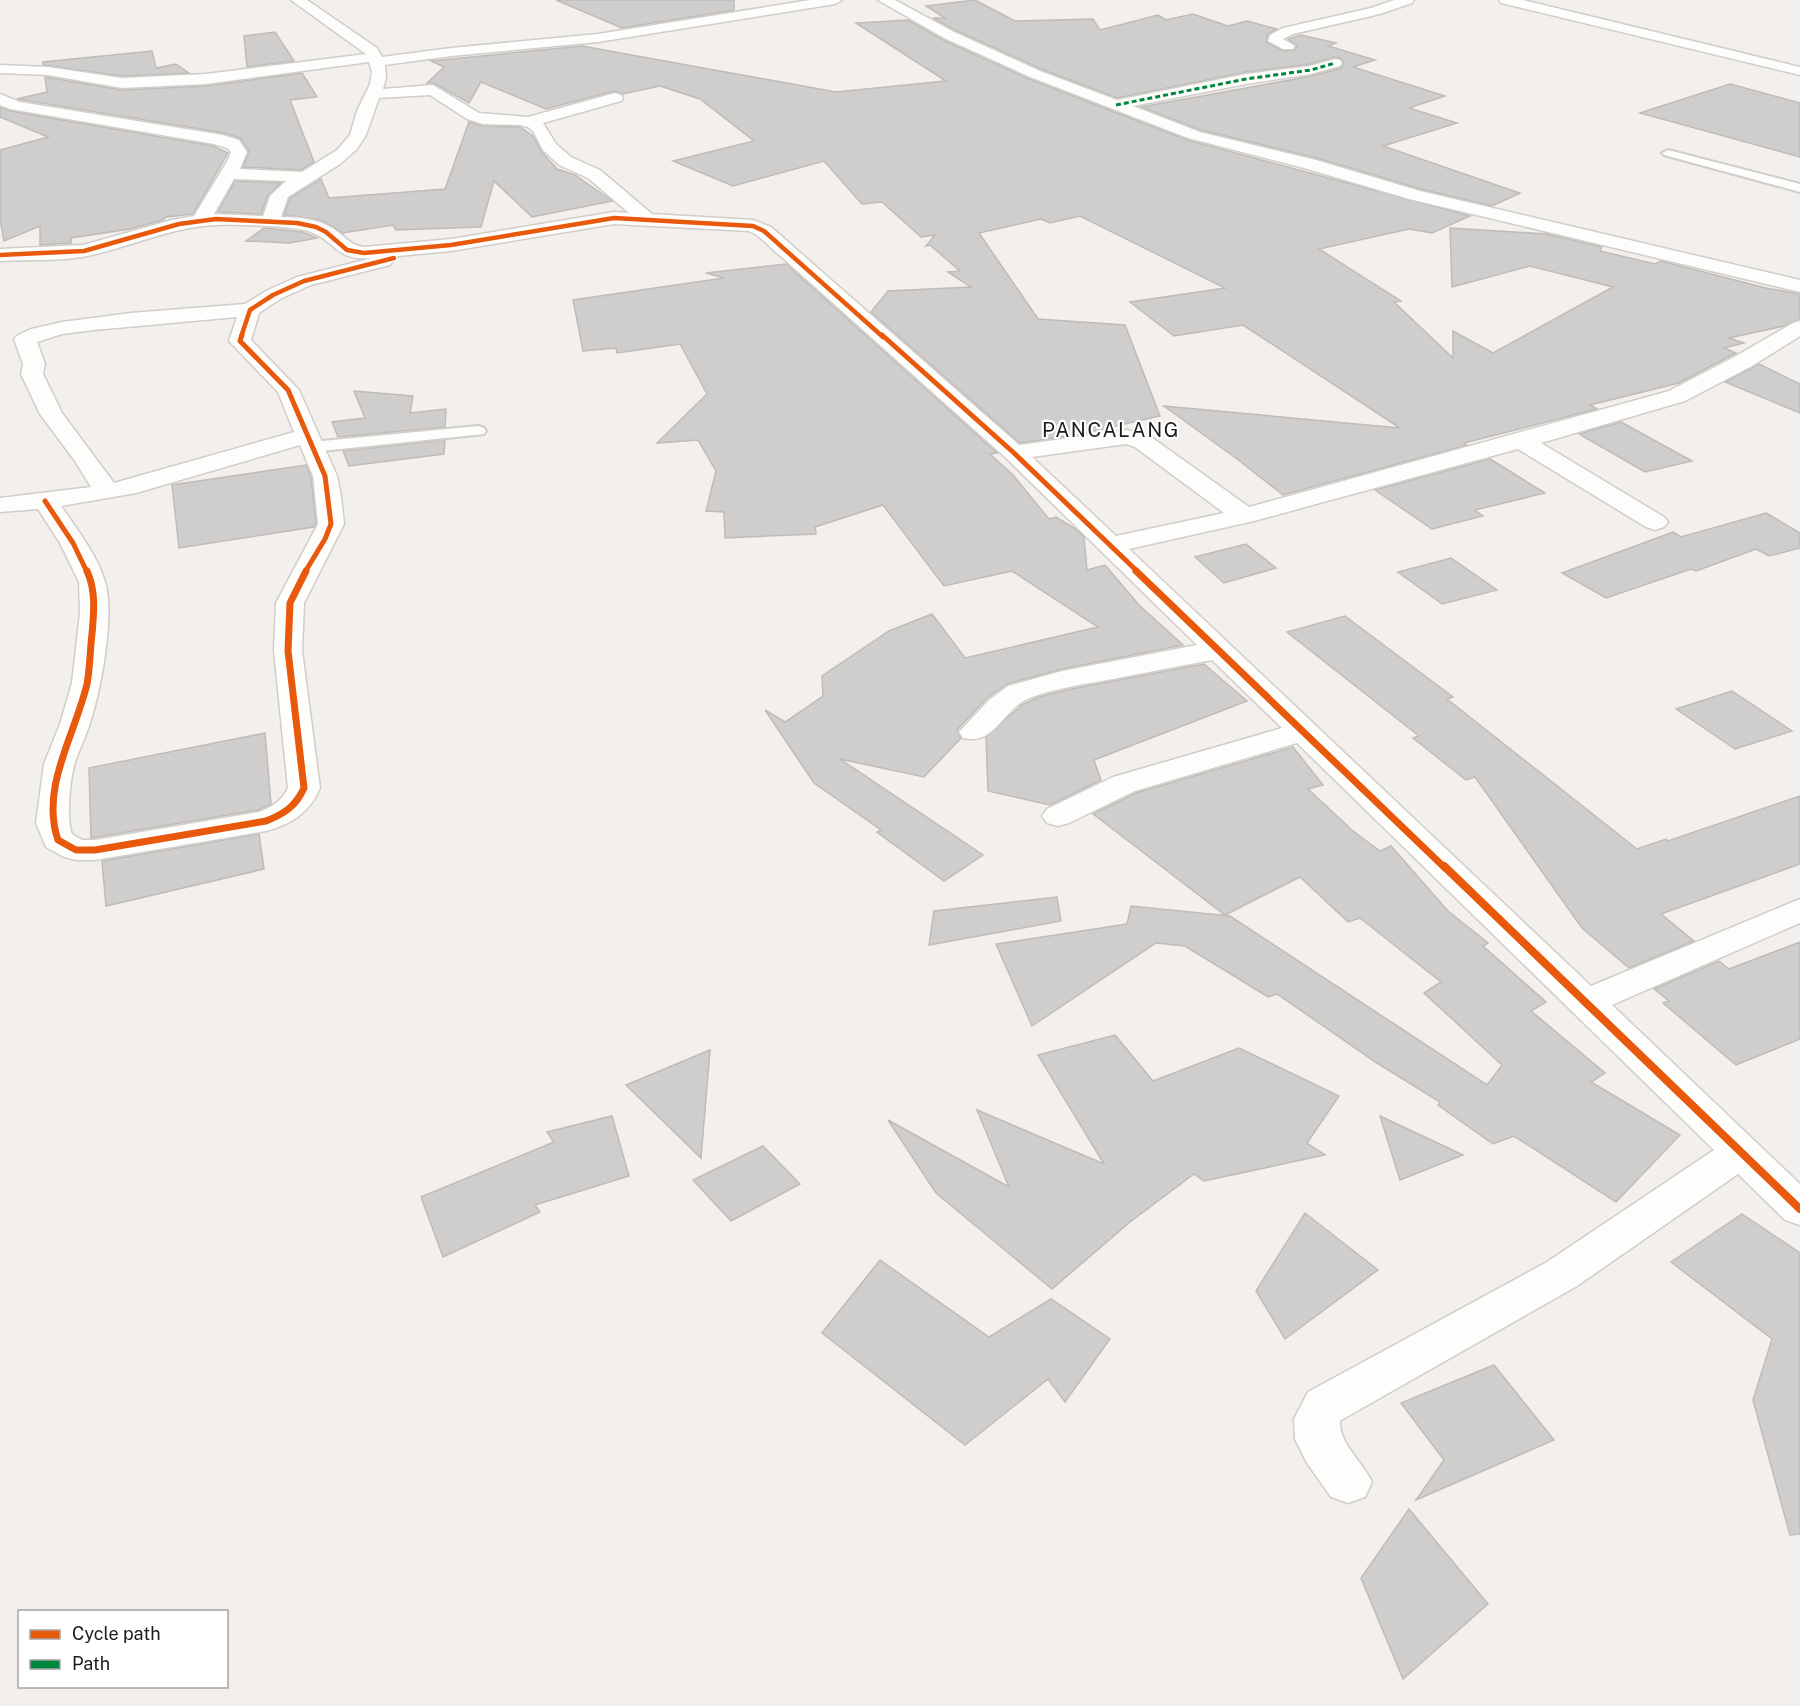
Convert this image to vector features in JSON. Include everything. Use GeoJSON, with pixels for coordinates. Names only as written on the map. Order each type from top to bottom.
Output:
{"type":"FeatureCollection","features":[{"type":"Feature","properties":{"kind":"street"},"geometry":{"type":"LineString","coordinates":[[269,222],[281,194],[335,160],[349,148],[359,134],[366,109],[380,83],[377,60],[372,51],[298,0]]}},
{"type":"Feature","properties":{"kind":"street"},"geometry":{"type":"LineString","coordinates":[[0,69],[48,71],[102,81],[132,83],[206,79],[598,38],[836,0]]}},
{"type":"Feature","properties":{"kind":"street"},"geometry":{"type":"LineString","coordinates":[[885,0],[949,35],[1035,74],[1194,135],[1310,164],[1415,195],[1800,286]]}},
{"type":"Feature","properties":{"kind":"street"},"geometry":{"type":"LineString","coordinates":[[1288,46],[1275,41],[1275,38],[1288,31],[1375,11],[1407,0]]}},
{"type":"Feature","properties":{"kind":"street"},"geometry":{"type":"LineString","coordinates":[[1506,0],[1800,71]]}},
{"type":"Feature","properties":{"kind":"street"},"geometry":{"type":"LineString","coordinates":[[510,47],[507,58],[512,64]]}},
{"type":"Feature","properties":{"kind":"street"},"geometry":{"type":"LineString","coordinates":[[1116,105],[1221,83],[1311,70],[1335,63]]}},
{"type":"Feature","properties":{"kind":"street"},"geometry":{"type":"LineString","coordinates":[[374,94],[433,90],[454,105],[483,119],[529,122],[615,98]]}},
{"type":"Feature","properties":{"kind":"street"},"geometry":{"type":"LineString","coordinates":[[0,99],[16,106],[217,139],[233,144],[239,152],[201,220]]}},
{"type":"Feature","properties":{"kind":"street"},"geometry":{"type":"LineString","coordinates":[[529,122],[540,128],[549,146],[565,161],[594,174],[646,218]]}},
{"type":"Feature","properties":{"kind":"street"},"geometry":{"type":"LineString","coordinates":[[228,174],[305,177]]}},
{"type":"Feature","properties":{"kind":"street"},"geometry":{"type":"LineString","coordinates":[[104,493],[102,483],[51,414],[32,374],[34,364],[25,339],[34,333],[81,325],[250,310],[273,295],[304,280],[451,245],[614,218],[646,218],[753,226],[764,231],[1014,453],[1800,1209]]}},
{"type":"Feature","properties":{"kind":"street"},"geometry":{"type":"LineString","coordinates":[[0,255],[84,251],[201,220],[297,223],[316,227],[326,232],[347,250],[364,253],[451,245]]}},
{"type":"Feature","properties":{"kind":"street"},"geometry":{"type":"LineString","coordinates":[[45,501],[72,543],[92,582],[94,613],[87,683],[75,724],[59,764],[52,823],[57,840],[76,850],[95,850],[266,821],[284,814],[299,801],[304,788],[288,651],[290,603],[331,524],[329,496],[324,476],[288,390],[240,341],[250,310]]}},
{"type":"Feature","properties":{"kind":"street"},"geometry":{"type":"LineString","coordinates":[[1111,545],[1245,516],[1677,396],[1794,335]]}},
{"type":"Feature","properties":{"kind":"street"},"geometry":{"type":"LineString","coordinates":[[1014,453],[1128,437],[1143,441],[1245,516]]}},
{"type":"Feature","properties":{"kind":"street"},"geometry":{"type":"LineString","coordinates":[[0,505],[104,493],[310,441]]}},
{"type":"Feature","properties":{"kind":"street"},"geometry":{"type":"LineString","coordinates":[[1521,441],[1655,522]]}},
{"type":"Feature","properties":{"kind":"street"},"geometry":{"type":"LineString","coordinates":[[974,732],[999,706],[1018,692],[1062,680],[1217,650]]}},
{"type":"Feature","properties":{"kind":"street"},"geometry":{"type":"LineString","coordinates":[[1058,816],[1124,784],[1304,730]]}},
{"type":"Feature","properties":{"kind":"street"},"geometry":{"type":"LineString","coordinates":[[1586,1002],[1800,910]]}},
{"type":"Feature","properties":{"kind":"street"},"geometry":{"type":"LineString","coordinates":[[1348,1482],[1324,1450],[1315,1425],[1321,1410],[1340,1396],[1562,1274],[1741,1152]]}},
{"type":"Feature","properties":{"kind":"lane"},"geometry":{"type":"LineString","coordinates":[[1668,153],[1800,188]]}},
{"type":"Feature","properties":{"kind":"lane"},"geometry":{"type":"LineString","coordinates":[[310,441],[478,431]]}},
{"type":"Feature","properties":{"kind":"building"},"geometry":{"type":"Polygon","coordinates":[[[556,0],[734,0],[734,10],[622,28],[556,0]]]}},
{"type":"Feature","properties":{"kind":"building"},"geometry":{"type":"Polygon","coordinates":[[[975,0],[1015,21],[1093,19],[1100,30],[1158,15],[1166,20],[1193,14],[1228,26],[1247,21],[1277,29],[1268,34],[1266,42],[1283,51],[1295,50],[1297,45],[1288,39],[1301,35],[1336,43],[1328,46],[1375,60],[1353,67],[1445,96],[1409,108],[1457,123],[1383,146],[1520,193],[1492,206],[1421,189],[1317,158],[1201,130],[1141,107],[1312,76],[1341,68],[1344,62],[1340,58],[1334,57],[1310,64],[1246,72],[1117,98],[1041,69],[955,30],[933,18],[945,18],[926,6],[975,0]]]}},
{"type":"Feature","properties":{"kind":"building"},"geometry":{"type":"Polygon","coordinates":[[[908,20],[943,40],[1029,79],[1187,140],[1470,216],[1432,233],[1409,229],[1319,249],[1401,301],[1394,302],[1453,358],[1453,331],[1493,353],[1613,287],[1530,266],[1452,287],[1450,228],[1546,234],[1602,247],[1600,251],[1655,264],[1661,261],[1766,288],[1800,294],[1800,319],[1784,326],[1729,338],[1744,343],[1724,348],[1736,353],[1679,383],[1590,405],[1597,409],[1464,443],[1467,445],[1283,495],[1164,406],[1400,428],[1243,325],[1174,336],[1130,302],[1225,288],[1080,216],[1050,223],[1041,219],[979,233],[1038,319],[1125,325],[1160,416],[1081,434],[1020,443],[871,312],[888,291],[971,287],[948,272],[960,271],[930,245],[926,246],[935,235],[921,237],[882,202],[862,204],[824,161],[733,186],[673,161],[754,141],[700,99],[660,86],[623,94],[614,91],[546,109],[481,82],[469,103],[434,83],[427,83],[444,67],[431,61],[582,46],[836,92],[946,81],[856,23],[908,20]]]}},
{"type":"Feature","properties":{"kind":"building"},"geometry":{"type":"Polygon","coordinates":[[[275,32],[294,61],[247,67],[244,36],[275,32]]]}},
{"type":"Feature","properties":{"kind":"building"},"geometry":{"type":"Polygon","coordinates":[[[152,51],[156,68],[176,64],[189,73],[122,76],[43,65],[43,62],[152,51]]]}},
{"type":"Feature","properties":{"kind":"building"},"geometry":{"type":"Polygon","coordinates":[[[302,73],[317,97],[290,100],[314,162],[301,170],[243,167],[249,151],[240,138],[224,133],[17,99],[47,92],[45,77],[122,90],[206,86],[302,73]]]}},
{"type":"Feature","properties":{"kind":"building"},"geometry":{"type":"Polygon","coordinates":[[[1730,84],[1800,103],[1800,157],[1640,113],[1730,84]]]}},
{"type":"Feature","properties":{"kind":"building"},"geometry":{"type":"Polygon","coordinates":[[[0,107],[10,111],[213,146],[228,153],[193,214],[166,217],[163,220],[130,229],[71,238],[71,243],[40,245],[40,226],[4,241],[0,219],[0,150],[48,137],[0,117],[0,107]]]}},
{"type":"Feature","properties":{"kind":"building"},"geometry":{"type":"Polygon","coordinates":[[[469,122],[483,126],[520,127],[533,136],[541,151],[557,169],[575,175],[612,201],[532,217],[494,181],[481,227],[396,230],[393,225],[343,233],[321,220],[284,215],[290,198],[321,179],[329,198],[445,189],[469,122]]]}},
{"type":"Feature","properties":{"kind":"building"},"geometry":{"type":"Polygon","coordinates":[[[235,181],[281,183],[268,195],[261,214],[218,212],[235,181]]]}},
{"type":"Feature","properties":{"kind":"building"},"geometry":{"type":"Polygon","coordinates":[[[264,228],[303,232],[317,238],[290,243],[246,241],[264,228]]]}},
{"type":"Feature","properties":{"kind":"building"},"geometry":{"type":"Polygon","coordinates":[[[786,264],[997,453],[990,454],[1013,475],[1049,519],[1056,517],[1084,537],[1087,570],[1105,565],[1139,605],[1183,645],[1062,669],[1007,684],[987,698],[957,730],[961,738],[924,777],[840,759],[983,855],[944,881],[877,832],[881,830],[814,783],[765,710],[785,722],[823,696],[822,676],[889,631],[932,614],[965,658],[1098,627],[1012,571],[944,586],[883,505],[815,527],[816,534],[725,538],[724,512],[706,511],[716,471],[698,440],[657,443],[707,394],[680,344],[617,353],[616,348],[583,351],[573,300],[724,278],[706,273],[786,264]]]}},
{"type":"Feature","properties":{"kind":"building"},"geometry":{"type":"Polygon","coordinates":[[[1759,364],[1800,384],[1800,413],[1725,382],[1759,364]]]}},
{"type":"Feature","properties":{"kind":"building"},"geometry":{"type":"Polygon","coordinates":[[[354,391],[413,396],[410,413],[446,409],[445,427],[338,437],[332,422],[365,418],[354,391]]]}},
{"type":"Feature","properties":{"kind":"building"},"geometry":{"type":"Polygon","coordinates":[[[1621,422],[1692,461],[1645,472],[1579,434],[1621,422]]]}},
{"type":"Feature","properties":{"kind":"building"},"geometry":{"type":"Polygon","coordinates":[[[445,440],[444,454],[349,466],[343,451],[445,440]]]}},
{"type":"Feature","properties":{"kind":"building"},"geometry":{"type":"Polygon","coordinates":[[[1490,459],[1545,493],[1475,510],[1483,516],[1432,529],[1375,490],[1490,459]]]}},
{"type":"Feature","properties":{"kind":"building"},"geometry":{"type":"Polygon","coordinates":[[[306,465],[311,477],[316,524],[314,527],[179,548],[172,485],[306,465]]]}},
{"type":"Feature","properties":{"kind":"building"},"geometry":{"type":"Polygon","coordinates":[[[1766,513],[1800,533],[1800,548],[1769,556],[1756,549],[1696,571],[1691,569],[1606,598],[1562,573],[1673,532],[1681,537],[1766,513]]]}},
{"type":"Feature","properties":{"kind":"building"},"geometry":{"type":"Polygon","coordinates":[[[1246,544],[1276,568],[1224,583],[1195,557],[1246,544]]]}},
{"type":"Feature","properties":{"kind":"building"},"geometry":{"type":"Polygon","coordinates":[[[1451,558],[1497,590],[1442,604],[1398,572],[1451,558]]]}},
{"type":"Feature","properties":{"kind":"building"},"geometry":{"type":"Polygon","coordinates":[[[1345,616],[1453,697],[1447,699],[1637,849],[1666,839],[1668,841],[1800,796],[1800,864],[1661,914],[1694,941],[1629,968],[1582,928],[1475,777],[1466,780],[1413,738],[1419,736],[1287,632],[1345,616]]]}},
{"type":"Feature","properties":{"kind":"building"},"geometry":{"type":"Polygon","coordinates":[[[1204,664],[1247,701],[1094,760],[1101,780],[1050,805],[988,791],[986,737],[1022,705],[1039,697],[1066,690],[1204,664]]]}},
{"type":"Feature","properties":{"kind":"building"},"geometry":{"type":"Polygon","coordinates":[[[1732,691],[1792,731],[1735,749],[1676,709],[1732,691]]]}},
{"type":"Feature","properties":{"kind":"building"},"geometry":{"type":"Polygon","coordinates":[[[265,733],[271,804],[258,810],[91,838],[89,768],[265,733]]]}},
{"type":"Feature","properties":{"kind":"building"},"geometry":{"type":"Polygon","coordinates":[[[1293,747],[1323,785],[1308,789],[1353,831],[1380,851],[1391,846],[1448,911],[1488,943],[1483,946],[1546,1002],[1531,1011],[1605,1073],[1591,1082],[1680,1135],[1616,1202],[1514,1136],[1493,1144],[1438,1105],[1440,1102],[1377,1063],[1277,994],[1268,997],[1185,946],[1156,943],[1032,1026],[996,944],[1127,924],[1131,906],[1230,916],[1487,1085],[1502,1065],[1424,993],[1441,982],[1360,918],[1348,922],[1300,877],[1225,915],[1093,814],[1136,793],[1293,747]]]}},
{"type":"Feature","properties":{"kind":"building"},"geometry":{"type":"Polygon","coordinates":[[[259,834],[264,869],[106,906],[102,861],[259,834]]]}},
{"type":"Feature","properties":{"kind":"building"},"geometry":{"type":"Polygon","coordinates":[[[1057,897],[1061,921],[929,945],[934,911],[1057,897]]]}},
{"type":"Feature","properties":{"kind":"building"},"geometry":{"type":"Polygon","coordinates":[[[1800,942],[1800,1039],[1736,1065],[1663,1003],[1669,1001],[1654,989],[1719,961],[1729,969],[1800,942]]]}},
{"type":"Feature","properties":{"kind":"building"},"geometry":{"type":"Polygon","coordinates":[[[1115,1035],[1153,1081],[1239,1048],[1339,1096],[1307,1143],[1325,1155],[1204,1181],[1194,1174],[1130,1222],[1052,1289],[936,1193],[888,1120],[1009,1187],[977,1110],[1104,1164],[1038,1055],[1115,1035]]]}},
{"type":"Feature","properties":{"kind":"building"},"geometry":{"type":"Polygon","coordinates":[[[710,1050],[701,1158],[626,1085],[710,1050]]]}},
{"type":"Feature","properties":{"kind":"building"},"geometry":{"type":"Polygon","coordinates":[[[612,1116],[629,1176],[535,1205],[540,1212],[443,1257],[421,1197],[554,1142],[547,1132],[612,1116]]]}},
{"type":"Feature","properties":{"kind":"building"},"geometry":{"type":"Polygon","coordinates":[[[1380,1116],[1463,1155],[1400,1180],[1380,1116]]]}},
{"type":"Feature","properties":{"kind":"building"},"geometry":{"type":"Polygon","coordinates":[[[763,1146],[800,1184],[731,1221],[693,1180],[763,1146]]]}},
{"type":"Feature","properties":{"kind":"building"},"geometry":{"type":"Polygon","coordinates":[[[1305,1213],[1378,1270],[1285,1339],[1256,1291],[1305,1213]]]}},
{"type":"Feature","properties":{"kind":"building"},"geometry":{"type":"Polygon","coordinates":[[[1742,1214],[1800,1253],[1800,1534],[1790,1535],[1753,1400],[1772,1339],[1671,1262],[1742,1214]]]}},
{"type":"Feature","properties":{"kind":"building"},"geometry":{"type":"Polygon","coordinates":[[[880,1260],[989,1337],[1051,1299],[1110,1339],[1065,1402],[1048,1379],[965,1445],[822,1333],[880,1260]]]}},
{"type":"Feature","properties":{"kind":"building"},"geometry":{"type":"Polygon","coordinates":[[[1494,1365],[1554,1440],[1416,1500],[1444,1460],[1401,1403],[1494,1365]]]}},
{"type":"Feature","properties":{"kind":"building"},"geometry":{"type":"Polygon","coordinates":[[[1409,1509],[1488,1604],[1403,1679],[1361,1578],[1409,1509]]]}},
{"type":"Feature","properties":{"kind":"marked path"},"geometry":{"type":"LineString","coordinates":[[1116,105],[1246,79],[1311,70],[1335,63]]}},
{"type":"Feature","properties":{"kind":"cycle path"},"geometry":{"type":"LineString","coordinates":[[0,255],[84,251],[179,224],[216,219],[297,223],[316,227],[326,232],[347,250],[364,253],[451,245],[614,218],[753,226],[764,231],[1014,453],[1800,1209]]}},
{"type":"Feature","properties":{"kind":"cycle path"},"geometry":{"type":"LineString","coordinates":[[45,501],[73,543],[92,582],[94,613],[87,683],[75,724],[59,764],[52,823],[58,840],[76,850],[95,850],[266,821],[285,812],[298,800],[304,788],[288,651],[290,603],[331,524],[329,496],[325,476],[288,390],[240,341],[250,310],[273,295],[304,281],[394,258]]}},
{"type":"Feature","properties":{"kind":"district","name":"PANCALANG"},"geometry":{"type":"Point","coordinates":[1111,430]}}]}
